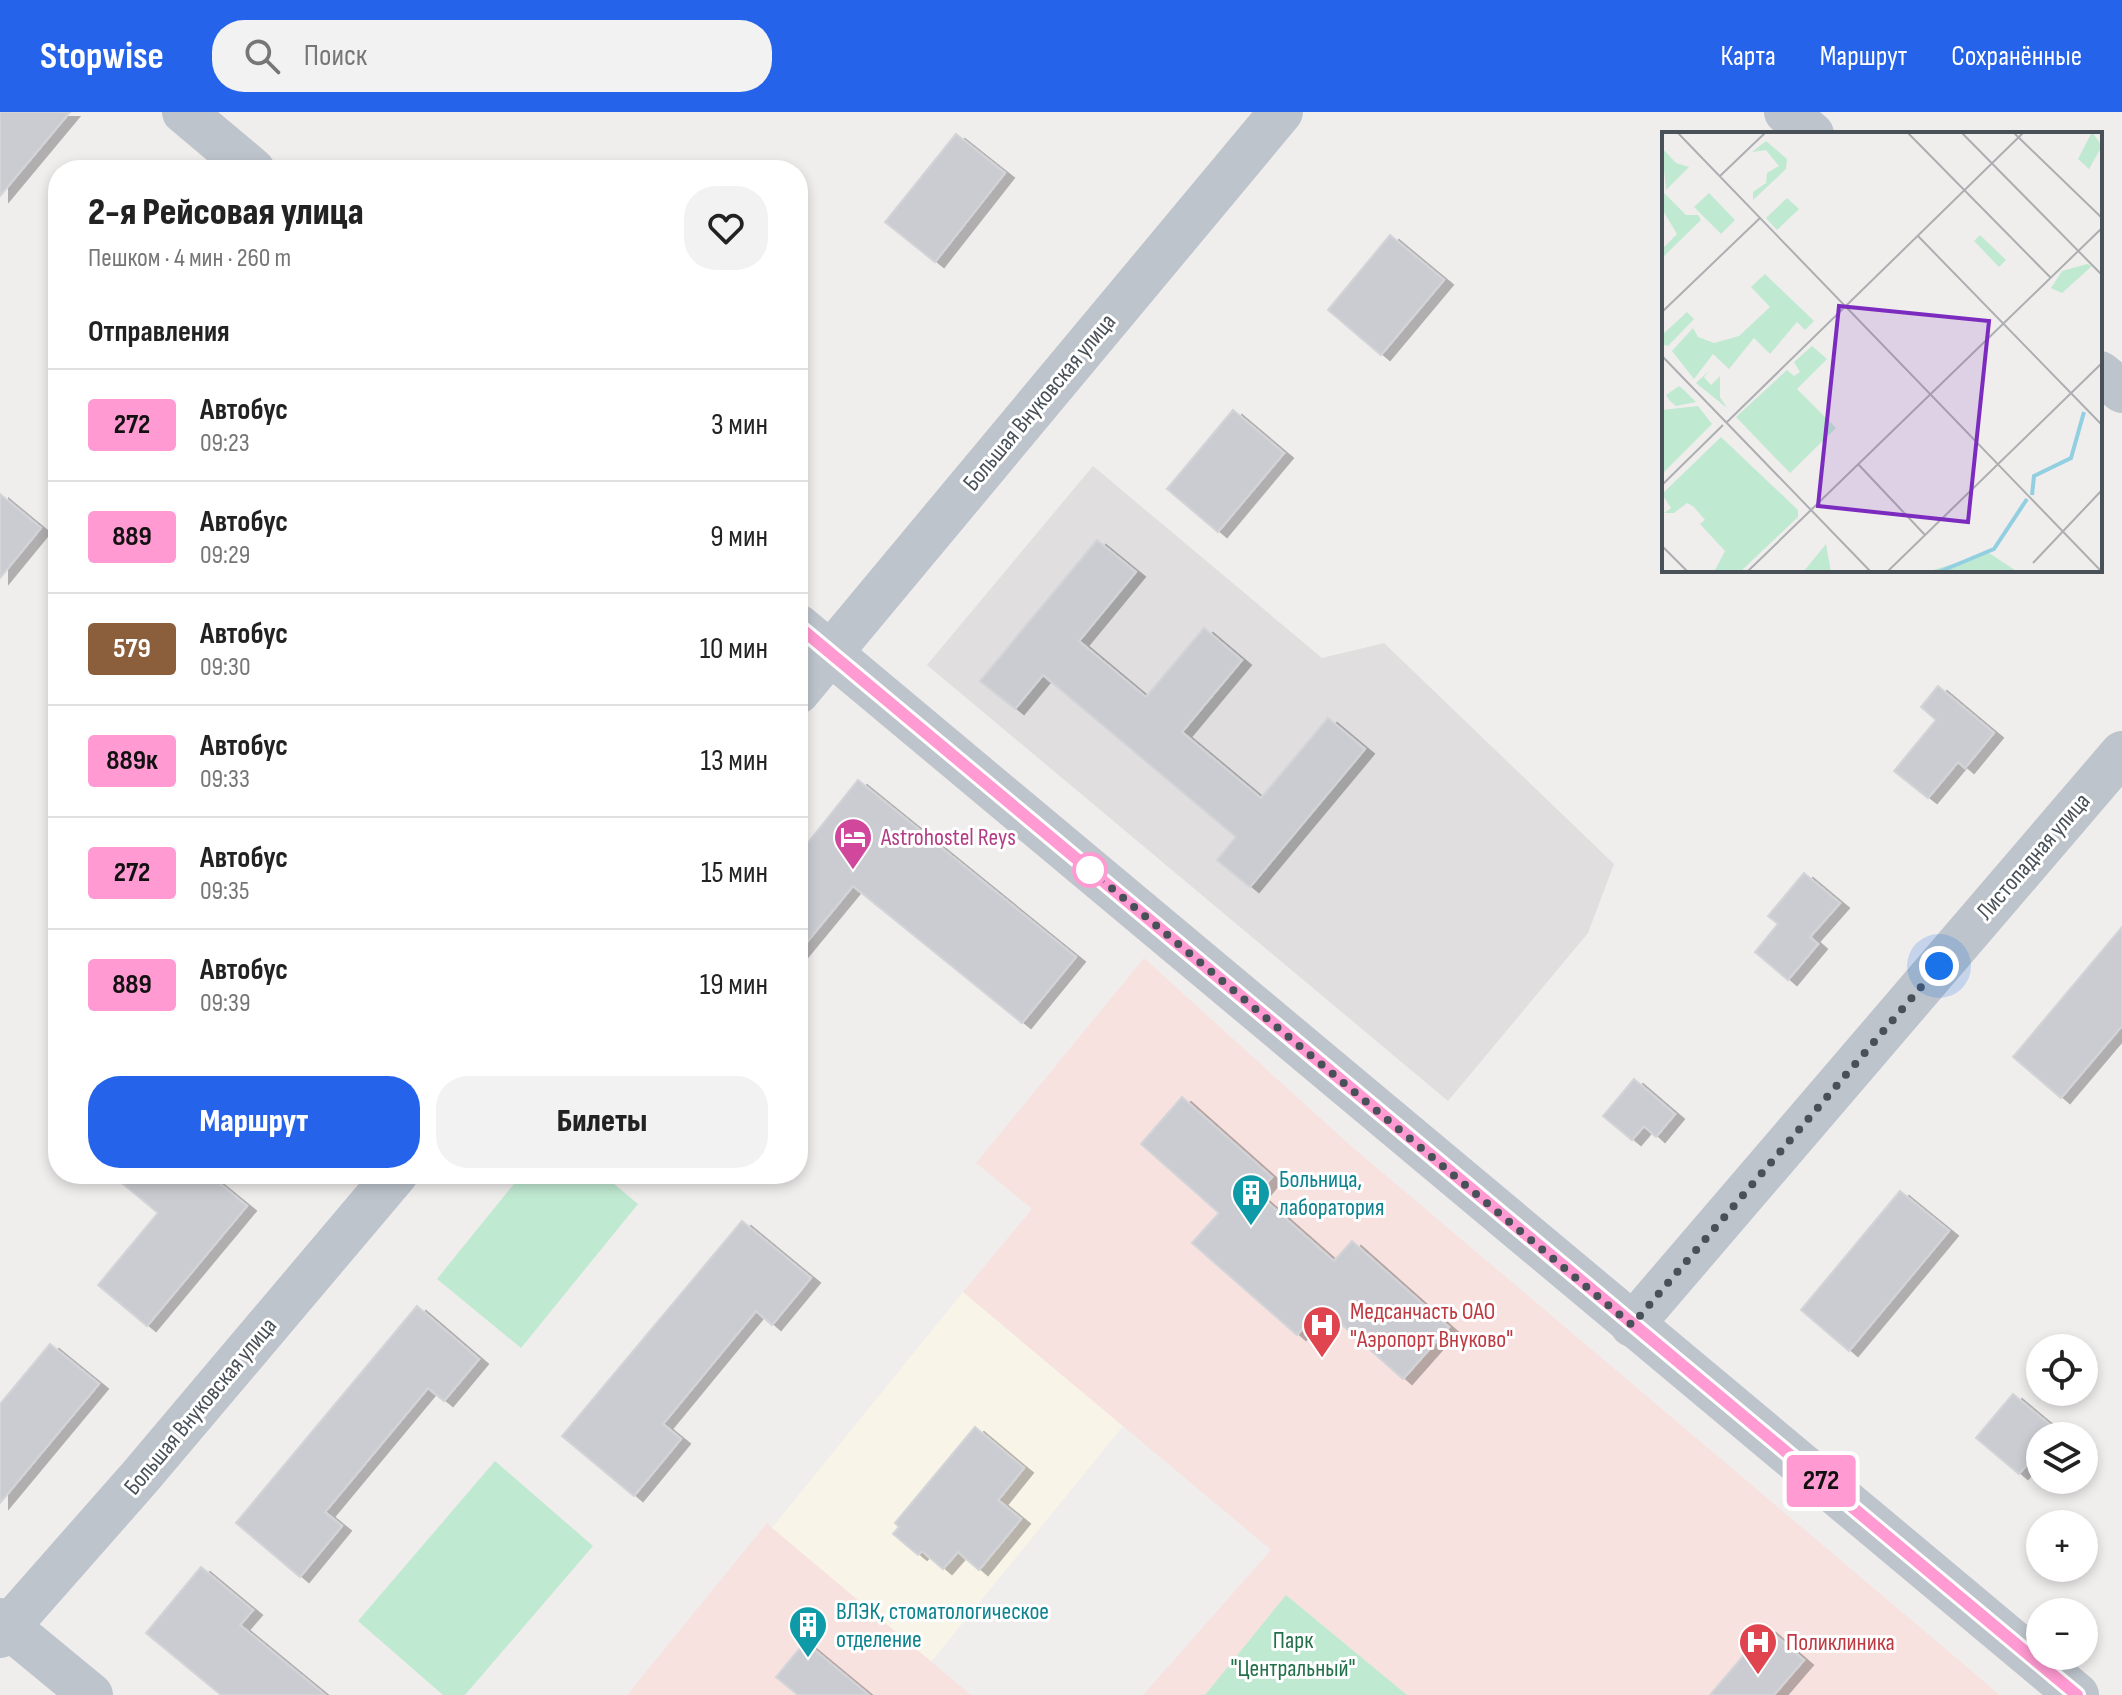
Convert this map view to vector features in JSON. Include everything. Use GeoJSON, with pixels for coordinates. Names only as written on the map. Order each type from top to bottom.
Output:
{"type":"FeatureCollection","features":[{"type":"Feature","properties":{"kind":"street"},"geometry":{"type":"LineString","coordinates":[[184,112],[241,160]]}},
{"type":"Feature","properties":{"kind":"street","name":"Большая Внуковская улица"},"geometry":{"type":"LineString","coordinates":[[808,659],[814,639],[1281,112]]}},
{"type":"Feature","properties":{"kind":"street"},"geometry":{"type":"LineString","coordinates":[[1786,112],[1810,132]]}},
{"type":"Feature","properties":{"kind":"street"},"geometry":{"type":"LineString","coordinates":[[2102,375],[2122,391]]}},
{"type":"Feature","properties":{"kind":"street"},"geometry":{"type":"LineString","coordinates":[[814,639],[2077,1695]]}},
{"type":"Feature","properties":{"kind":"street","name":"Листопадная улица"},"geometry":{"type":"LineString","coordinates":[[1632,1325],[2122,753]]}},
{"type":"Feature","properties":{"kind":"street","name":"Большая Внуковская улица"},"geometry":{"type":"LineString","coordinates":[[3,1628],[150,1465],[388,1184]]}},
{"type":"Feature","properties":{"kind":"street"},"geometry":{"type":"LineString","coordinates":[[3,1628],[91,1695]]}},
{"type":"Feature","properties":{"kind":"shaded area"},"geometry":{"type":"Polygon","coordinates":[[[1093,466],[1322,658],[1384,643],[1614,864],[1588,933],[1448,1101],[927,665],[1093,466]]]}},
{"type":"Feature","properties":{"kind":"shaded area","name":"Медсанчасть ОАО \"Аэропорт Внуково\""},"geometry":{"type":"Polygon","coordinates":[[[1144,958],[1351,1146],[2000,1695],[1407,1695],[1286,1595],[1205,1695],[1143,1695],[1271,1550],[963,1292],[1032,1209],[976,1163],[1144,958]]]}},
{"type":"Feature","properties":{"kind":"shaded area"},"geometry":{"type":"Polygon","coordinates":[[[963,1292],[1123,1426],[931,1662],[772,1528],[963,1292]]]}},
{"type":"Feature","properties":{"kind":"shaded area"},"geometry":{"type":"Polygon","coordinates":[[[767,1523],[772,1528],[971,1695],[627,1695],[767,1523]]]}},
{"type":"Feature","properties":{"kind":"green space"},"geometry":{"type":"Polygon","coordinates":[[[514,1184],[614,1184],[638,1204],[521,1348],[437,1279],[514,1184]]]}},
{"type":"Feature","properties":{"kind":"green space"},"geometry":{"type":"Polygon","coordinates":[[[495,1461],[593,1546],[465,1695],[443,1695],[358,1621],[495,1461]]]}},
{"type":"Feature","properties":{"kind":"green space","name":"Парк \"Центральный\""},"geometry":{"type":"Polygon","coordinates":[[[1286,1595],[1407,1695],[1205,1695],[1286,1595]]]}},
{"type":"Feature","properties":{"kind":"building"},"geometry":{"type":"Polygon","coordinates":[[[0,112],[70,112],[0,196],[0,112]]]}},
{"type":"Feature","properties":{"kind":"building"},"geometry":{"type":"Polygon","coordinates":[[[956,134],[1005,173],[935,262],[885,222],[956,134]]]}},
{"type":"Feature","properties":{"kind":"building"},"geometry":{"type":"Polygon","coordinates":[[[1390,235],[1444,280],[1381,355],[1328,310],[1390,235]]]}},
{"type":"Feature","properties":{"kind":"building"},"geometry":{"type":"Polygon","coordinates":[[[1233,410],[1284,453],[1218,532],[1167,489],[1233,410]]]}},
{"type":"Feature","properties":{"kind":"building"},"geometry":{"type":"Polygon","coordinates":[[[0,494],[41,528],[0,578],[0,494]]]}},
{"type":"Feature","properties":{"kind":"building"},"geometry":{"type":"Polygon","coordinates":[[[1097,540],[1136,572],[1079,641],[1146,697],[1204,628],[1242,660],[1182,732],[1261,798],[1328,718],[1365,749],[1250,887],[1217,860],[1236,837],[1043,675],[1015,709],[980,681],[1097,540]]]}},
{"type":"Feature","properties":{"kind":"building"},"geometry":{"type":"Polygon","coordinates":[[[1938,686],[1994,733],[1965,768],[1958,762],[1928,798],[1894,771],[1936,720],[1921,707],[1938,686]]]}},
{"type":"Feature","properties":{"kind":"building"},"geometry":{"type":"Polygon","coordinates":[[[858,780],[1076,957],[1022,1023],[853,886],[808,941],[808,842],[858,780]]]}},
{"type":"Feature","properties":{"kind":"building"},"geometry":{"type":"Polygon","coordinates":[[[1804,873],[1840,903],[1810,937],[1818,944],[1788,980],[1755,952],[1778,924],[1768,916],[1804,873]]]}},
{"type":"Feature","properties":{"kind":"building"},"geometry":{"type":"Polygon","coordinates":[[[2122,927],[2122,1026],[2061,1098],[2013,1057],[2122,927]]]}},
{"type":"Feature","properties":{"kind":"building"},"geometry":{"type":"Polygon","coordinates":[[[1634,1079],[1675,1114],[1656,1137],[1644,1126],[1632,1140],[1603,1116],[1634,1079]]]}},
{"type":"Feature","properties":{"kind":"building","name":"Больница, лаборатория"},"geometry":{"type":"Polygon","coordinates":[[[1182,1097],[1272,1177],[1258,1194],[1334,1261],[1352,1241],[1449,1327],[1403,1379],[1322,1307],[1297,1335],[1192,1243],[1219,1213],[1141,1144],[1182,1097]]]}},
{"type":"Feature","properties":{"kind":"building"},"geometry":{"type":"Polygon","coordinates":[[[123,1184],[220,1184],[247,1206],[147,1326],[98,1285],[158,1213],[123,1184]]]}},
{"type":"Feature","properties":{"kind":"building"},"geometry":{"type":"Polygon","coordinates":[[[1900,1191],[1949,1231],[1849,1351],[1801,1310],[1900,1191]]]}},
{"type":"Feature","properties":{"kind":"building"},"geometry":{"type":"Polygon","coordinates":[[[742,1221],[811,1278],[772,1325],[756,1311],[663,1424],[681,1439],[634,1496],[562,1436],[742,1221]]]}},
{"type":"Feature","properties":{"kind":"building"},"geometry":{"type":"Polygon","coordinates":[[[417,1306],[479,1359],[444,1401],[428,1388],[325,1512],[342,1526],[300,1577],[236,1523],[417,1306]]]}},
{"type":"Feature","properties":{"kind":"building"},"geometry":{"type":"Polygon","coordinates":[[[50,1344],[99,1384],[0,1503],[0,1404],[50,1344]]]}},
{"type":"Feature","properties":{"kind":"building"},"geometry":{"type":"Polygon","coordinates":[[[2013,1394],[2046,1422],[2026,1422],[2026,1466],[2019,1474],[1976,1438],[2013,1394]]]}},
{"type":"Feature","properties":{"kind":"building"},"geometry":{"type":"Polygon","coordinates":[[[975,1427],[1024,1468],[998,1500],[1021,1519],[979,1570],[958,1552],[943,1569],[922,1551],[918,1555],[893,1534],[899,1527],[895,1523],[975,1427]]]}},
{"type":"Feature","properties":{"kind":"building"},"geometry":{"type":"Polygon","coordinates":[[[201,1567],[253,1610],[240,1625],[325,1695],[221,1695],[146,1633],[201,1567]]]}},
{"type":"Feature","properties":{"kind":"building","name":"Поликлиника"},"geometry":{"type":"Polygon","coordinates":[[[1767,1628],[1804,1660],[1774,1695],[1710,1695],[1767,1628]]]}},
{"type":"Feature","properties":{"kind":"building","name":"ВЛЭК, стоматологическое отделение"},"geometry":{"type":"Polygon","coordinates":[[[805,1642],[869,1695],[798,1695],[776,1677],[805,1642]]]}},
{"type":"Feature","properties":{"kind":"bus line","name":"272"},"geometry":{"type":"LineString","coordinates":[[808,634],[2077,1695]]}},
{"type":"Feature","properties":{"kind":"place","name":"Astrohostel Reys"},"geometry":{"type":"Point","coordinates":[853,871]}},
{"type":"Feature","properties":{"kind":"place","name":"Больница, лаборатория"},"geometry":{"type":"Point","coordinates":[1251,1227]}},
{"type":"Feature","properties":{"kind":"place","name":"Медсанчасть ОАО \"Аэропорт Внуково\""},"geometry":{"type":"Point","coordinates":[1322,1359]}},
{"type":"Feature","properties":{"kind":"place","name":"ВЛЭК, стоматологическое отделение"},"geometry":{"type":"Point","coordinates":[808,1659]}},
{"type":"Feature","properties":{"kind":"place","name":"Поликлиника"},"geometry":{"type":"Point","coordinates":[1758,1676]}},
{"type":"Feature","properties":{"kind":"route"},"geometry":{"type":"LineString","coordinates":[[1090,870],[1632,1325],[1939,966]]}}]}
